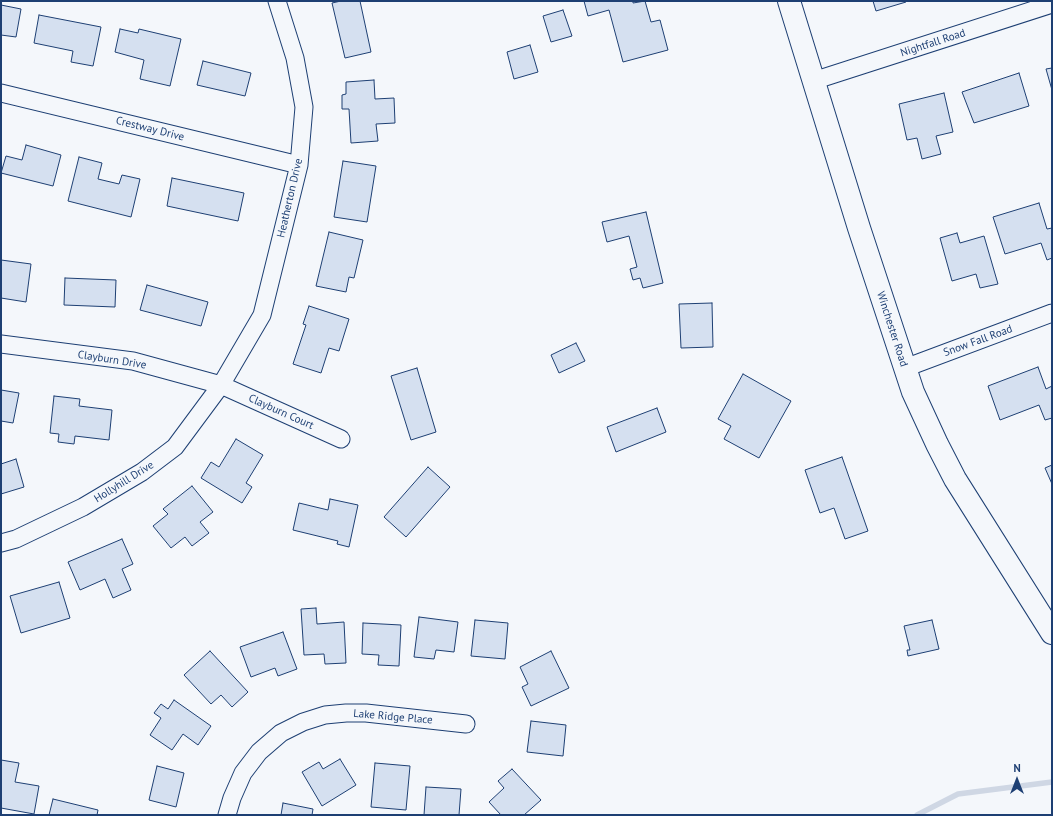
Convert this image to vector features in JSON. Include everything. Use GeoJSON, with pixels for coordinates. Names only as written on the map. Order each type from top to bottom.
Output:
{"type":"FeatureCollection","features":[{"type":"Feature","properties":{"kind":"street","name":"Heatherton Drive"},"geometry":{"type":"LineString","coordinates":[[221,385],[262,315],[299,164],[304,107],[295,58],[277,1]]}},
{"type":"Feature","properties":{"kind":"street","name":"Winchester Road"},"geometry":{"type":"LineString","coordinates":[[790,1],[813,81],[859,228],[913,392],[955,479],[1052,633]]}},
{"type":"Feature","properties":{"kind":"street","name":"Nightfall Road"},"geometry":{"type":"LineString","coordinates":[[813,81],[1052,4]]}},
{"type":"Feature","properties":{"kind":"street","name":"Crestway Drive"},"geometry":{"type":"LineString","coordinates":[[1,93],[299,164]]}},
{"type":"Feature","properties":{"kind":"street","name":"Snow Fall Road"},"geometry":{"type":"LineString","coordinates":[[905,368],[1052,313]]}},
{"type":"Feature","properties":{"kind":"street","name":"Clayburn Drive"},"geometry":{"type":"LineString","coordinates":[[1,344],[133,361],[221,385]]}},
{"type":"Feature","properties":{"kind":"street","name":"Clayburn Court"},"geometry":{"type":"LineString","coordinates":[[221,385],[341,439]]}},
{"type":"Feature","properties":{"kind":"street","name":"Hollyhill Drive"},"geometry":{"type":"LineString","coordinates":[[1,543],[16,539],[83,507],[142,472],[175,447],[221,385]]}},
{"type":"Feature","properties":{"kind":"street","name":"Lake Ridge Place"},"geometry":{"type":"LineString","coordinates":[[226,815],[243,773],[259,752],[281,733],[303,722],[326,715],[366,713],[466,724]]}},
{"type":"Feature","properties":{"kind":"building"},"geometry":{"type":"Polygon","coordinates":[[[341,1],[360,1],[371,52],[345,58],[332,3],[341,1]]]}},
{"type":"Feature","properties":{"kind":"building"},"geometry":{"type":"Polygon","coordinates":[[[584,1],[633,1],[633,3],[645,1],[651,22],[660,20],[668,50],[623,62],[609,10],[588,16],[584,1]]]}},
{"type":"Feature","properties":{"kind":"building"},"geometry":{"type":"Polygon","coordinates":[[[873,1],[905,1],[906,2],[876,11],[873,1]]]}},
{"type":"Feature","properties":{"kind":"building"},"geometry":{"type":"Polygon","coordinates":[[[1,5],[21,9],[16,37],[1,35],[1,5]]]}},
{"type":"Feature","properties":{"kind":"building"},"geometry":{"type":"Polygon","coordinates":[[[563,10],[572,36],[551,42],[543,16],[563,10]]]}},
{"type":"Feature","properties":{"kind":"building"},"geometry":{"type":"Polygon","coordinates":[[[39,15],[101,27],[93,66],[71,62],[73,51],[34,43],[39,15]]]}},
{"type":"Feature","properties":{"kind":"building"},"geometry":{"type":"Polygon","coordinates":[[[120,29],[138,33],[139,29],[181,39],[170,86],[140,79],[144,60],[115,52],[120,29]]]}},
{"type":"Feature","properties":{"kind":"building"},"geometry":{"type":"Polygon","coordinates":[[[530,45],[538,72],[514,79],[507,52],[530,45]]]}},
{"type":"Feature","properties":{"kind":"building"},"geometry":{"type":"Polygon","coordinates":[[[203,61],[251,73],[245,96],[197,85],[203,61]]]}},
{"type":"Feature","properties":{"kind":"building"},"geometry":{"type":"Polygon","coordinates":[[[1052,68],[1052,90],[1046,69],[1052,68]]]}},
{"type":"Feature","properties":{"kind":"building"},"geometry":{"type":"Polygon","coordinates":[[[1019,73],[1029,106],[974,123],[962,92],[1019,73]]]}},
{"type":"Feature","properties":{"kind":"building"},"geometry":{"type":"Polygon","coordinates":[[[374,80],[375,99],[394,98],[395,123],[376,124],[378,141],[351,143],[349,109],[342,109],[342,95],[346,94],[346,82],[374,80]]]}},
{"type":"Feature","properties":{"kind":"building"},"geometry":{"type":"Polygon","coordinates":[[[944,93],[953,132],[936,136],[941,154],[922,159],[917,138],[907,140],[899,104],[944,93]]]}},
{"type":"Feature","properties":{"kind":"building"},"geometry":{"type":"Polygon","coordinates":[[[26,145],[61,155],[53,186],[1,173],[6,156],[22,160],[26,145]]]}},
{"type":"Feature","properties":{"kind":"building"},"geometry":{"type":"Polygon","coordinates":[[[79,157],[102,163],[98,179],[119,184],[122,175],[140,179],[131,217],[68,201],[79,157]]]}},
{"type":"Feature","properties":{"kind":"building"},"geometry":{"type":"Polygon","coordinates":[[[343,161],[376,166],[367,222],[334,217],[343,161]]]}},
{"type":"Feature","properties":{"kind":"building"},"geometry":{"type":"Polygon","coordinates":[[[172,178],[244,193],[238,221],[167,206],[172,178]]]}},
{"type":"Feature","properties":{"kind":"building"},"geometry":{"type":"Polygon","coordinates":[[[1039,203],[1047,229],[1052,228],[1052,258],[1047,260],[1041,243],[1005,254],[993,217],[1039,203]]]}},
{"type":"Feature","properties":{"kind":"building"},"geometry":{"type":"Polygon","coordinates":[[[646,212],[663,283],[643,288],[640,278],[633,280],[630,269],[637,267],[629,236],[607,242],[602,222],[646,212]]]}},
{"type":"Feature","properties":{"kind":"building"},"geometry":{"type":"Polygon","coordinates":[[[329,232],[363,240],[354,278],[349,277],[346,292],[316,286],[329,232]]]}},
{"type":"Feature","properties":{"kind":"building"},"geometry":{"type":"Polygon","coordinates":[[[957,233],[960,243],[984,236],[998,284],[980,288],[976,274],[952,281],[940,238],[957,233]]]}},
{"type":"Feature","properties":{"kind":"building"},"geometry":{"type":"Polygon","coordinates":[[[1,260],[31,264],[26,302],[1,298],[1,260]]]}},
{"type":"Feature","properties":{"kind":"building"},"geometry":{"type":"Polygon","coordinates":[[[65,278],[116,280],[115,307],[64,305],[65,278]]]}},
{"type":"Feature","properties":{"kind":"building"},"geometry":{"type":"Polygon","coordinates":[[[147,285],[208,302],[201,326],[140,310],[147,285]]]}},
{"type":"Feature","properties":{"kind":"building"},"geometry":{"type":"Polygon","coordinates":[[[712,303],[713,347],[681,348],[679,304],[712,303]]]}},
{"type":"Feature","properties":{"kind":"building"},"geometry":{"type":"Polygon","coordinates":[[[309,306],[349,319],[339,351],[329,348],[321,373],[293,364],[306,325],[303,324],[309,306]]]}},
{"type":"Feature","properties":{"kind":"building"},"geometry":{"type":"Polygon","coordinates":[[[576,343],[585,361],[559,373],[551,355],[576,343]]]}},
{"type":"Feature","properties":{"kind":"building"},"geometry":{"type":"Polygon","coordinates":[[[1038,367],[1046,389],[1052,386],[1052,418],[1045,420],[1039,405],[1000,420],[988,386],[1038,367]]]}},
{"type":"Feature","properties":{"kind":"building"},"geometry":{"type":"Polygon","coordinates":[[[417,368],[436,432],[411,440],[391,376],[417,368]]]}},
{"type":"Feature","properties":{"kind":"building"},"geometry":{"type":"Polygon","coordinates":[[[743,374],[791,401],[759,458],[724,439],[731,426],[718,419],[743,374]]]}},
{"type":"Feature","properties":{"kind":"building"},"geometry":{"type":"Polygon","coordinates":[[[1,390],[19,393],[13,423],[1,421],[1,390]]]}},
{"type":"Feature","properties":{"kind":"building"},"geometry":{"type":"Polygon","coordinates":[[[54,396],[80,399],[79,406],[112,410],[109,440],[75,436],[74,444],[58,442],[59,434],[50,433],[54,396]]]}},
{"type":"Feature","properties":{"kind":"building"},"geometry":{"type":"Polygon","coordinates":[[[657,408],[666,432],[616,452],[607,427],[657,408]]]}},
{"type":"Feature","properties":{"kind":"building"},"geometry":{"type":"Polygon","coordinates":[[[236,439],[263,455],[246,483],[252,487],[242,503],[201,478],[211,462],[219,467],[236,439]]]}},
{"type":"Feature","properties":{"kind":"building"},"geometry":{"type":"Polygon","coordinates":[[[842,457],[868,531],[845,539],[834,508],[820,513],[805,470],[842,457]]]}},
{"type":"Feature","properties":{"kind":"building"},"geometry":{"type":"Polygon","coordinates":[[[16,459],[24,487],[1,494],[1,464],[16,459]]]}},
{"type":"Feature","properties":{"kind":"building"},"geometry":{"type":"Polygon","coordinates":[[[1052,465],[1052,484],[1045,468],[1052,465]]]}},
{"type":"Feature","properties":{"kind":"building"},"geometry":{"type":"Polygon","coordinates":[[[428,467],[450,487],[406,537],[384,517],[428,467]]]}},
{"type":"Feature","properties":{"kind":"building"},"geometry":{"type":"Polygon","coordinates":[[[192,486],[213,512],[200,522],[209,533],[192,546],[185,537],[171,548],[153,526],[168,514],[163,509],[192,486]]]}},
{"type":"Feature","properties":{"kind":"building"},"geometry":{"type":"Polygon","coordinates":[[[330,499],[358,505],[349,547],[337,544],[338,541],[293,530],[299,503],[328,510],[330,499]]]}},
{"type":"Feature","properties":{"kind":"building"},"geometry":{"type":"Polygon","coordinates":[[[122,539],[133,564],[122,569],[131,590],[113,598],[105,579],[80,590],[68,562],[122,539]]]}},
{"type":"Feature","properties":{"kind":"building"},"geometry":{"type":"Polygon","coordinates":[[[59,582],[70,618],[21,633],[10,596],[59,582]]]}},
{"type":"Feature","properties":{"kind":"building"},"geometry":{"type":"Polygon","coordinates":[[[316,608],[317,624],[344,622],[346,663],[325,664],[324,654],[304,655],[301,609],[316,608]]]}},
{"type":"Feature","properties":{"kind":"building"},"geometry":{"type":"Polygon","coordinates":[[[419,617],[458,622],[454,652],[436,650],[434,659],[414,657],[419,617]]]}},
{"type":"Feature","properties":{"kind":"building"},"geometry":{"type":"Polygon","coordinates":[[[475,620],[508,623],[505,659],[471,656],[475,620]]]}},
{"type":"Feature","properties":{"kind":"building"},"geometry":{"type":"Polygon","coordinates":[[[932,620],[939,649],[908,656],[907,650],[910,650],[904,626],[932,620]]]}},
{"type":"Feature","properties":{"kind":"building"},"geometry":{"type":"Polygon","coordinates":[[[363,623],[401,625],[399,666],[378,665],[379,655],[362,654],[363,623]]]}},
{"type":"Feature","properties":{"kind":"building"},"geometry":{"type":"Polygon","coordinates":[[[283,632],[297,669],[278,676],[275,668],[251,677],[240,647],[283,632]]]}},
{"type":"Feature","properties":{"kind":"building"},"geometry":{"type":"Polygon","coordinates":[[[210,651],[248,692],[232,707],[221,695],[211,704],[184,675],[210,651]]]}},
{"type":"Feature","properties":{"kind":"building"},"geometry":{"type":"Polygon","coordinates":[[[551,651],[569,688],[531,706],[522,687],[528,684],[520,667],[551,651]]]}},
{"type":"Feature","properties":{"kind":"building"},"geometry":{"type":"Polygon","coordinates":[[[174,700],[211,726],[198,745],[183,734],[172,750],[150,735],[161,718],[154,713],[161,704],[168,709],[174,700]]]}},
{"type":"Feature","properties":{"kind":"building"},"geometry":{"type":"Polygon","coordinates":[[[531,721],[566,725],[563,756],[527,752],[531,721]]]}},
{"type":"Feature","properties":{"kind":"building"},"geometry":{"type":"Polygon","coordinates":[[[340,759],[356,785],[322,806],[302,772],[319,762],[323,769],[340,759]]]}},
{"type":"Feature","properties":{"kind":"building"},"geometry":{"type":"Polygon","coordinates":[[[1,760],[19,763],[15,782],[39,786],[34,814],[1,808],[1,760]]]}},
{"type":"Feature","properties":{"kind":"building"},"geometry":{"type":"Polygon","coordinates":[[[375,763],[410,766],[406,810],[371,807],[375,763]]]}},
{"type":"Feature","properties":{"kind":"building"},"geometry":{"type":"Polygon","coordinates":[[[157,766],[184,773],[176,807],[149,800],[157,766]]]}},
{"type":"Feature","properties":{"kind":"building"},"geometry":{"type":"Polygon","coordinates":[[[512,769],[541,800],[524,815],[501,815],[489,802],[504,788],[498,781],[512,769]]]}},
{"type":"Feature","properties":{"kind":"building"},"geometry":{"type":"Polygon","coordinates":[[[426,787],[461,789],[459,815],[424,815],[426,787]]]}},
{"type":"Feature","properties":{"kind":"building"},"geometry":{"type":"Polygon","coordinates":[[[53,799],[98,810],[97,815],[49,815],[53,799]]]}},
{"type":"Feature","properties":{"kind":"building"},"geometry":{"type":"Polygon","coordinates":[[[283,803],[313,809],[312,815],[281,815],[283,803]]]}},
{"type":"Feature","properties":{"kind":"waterway"},"geometry":{"type":"LineString","coordinates":[[917,815],[958,794],[1052,782]]}}]}
